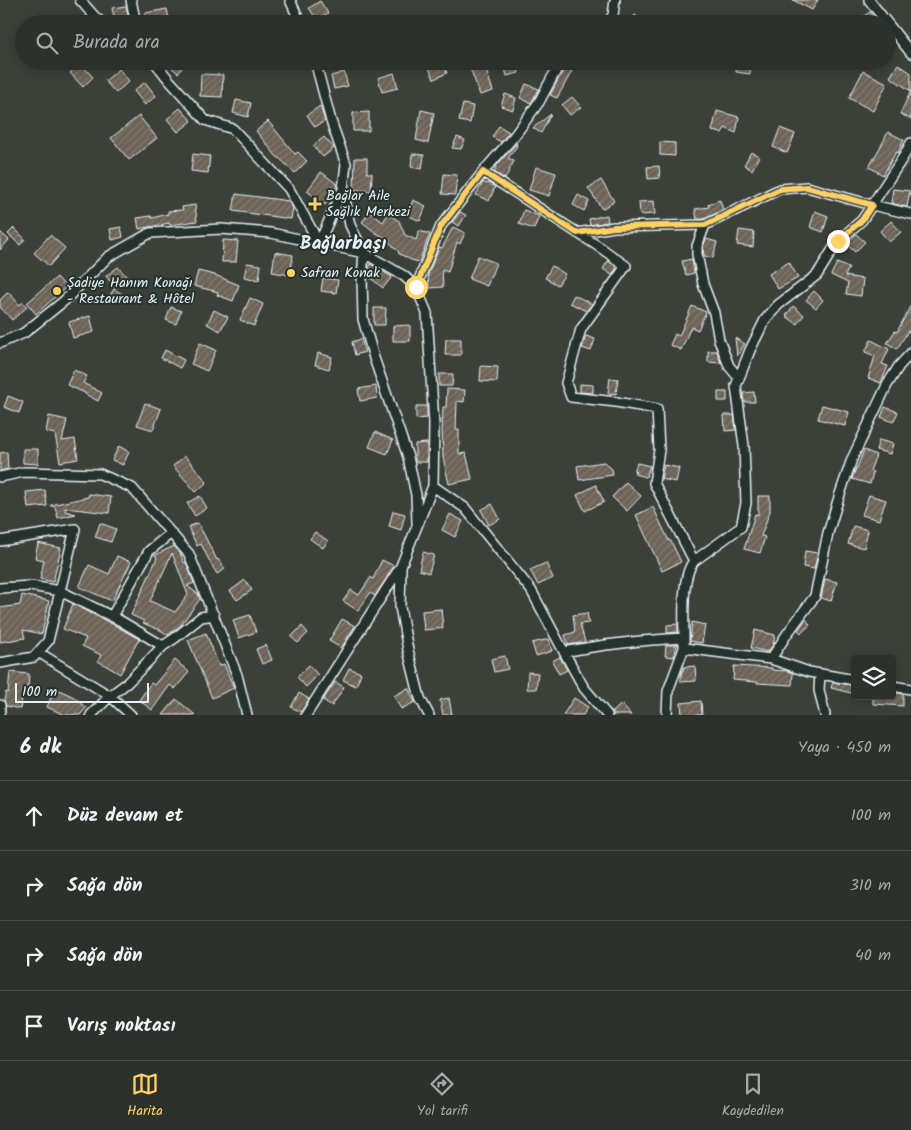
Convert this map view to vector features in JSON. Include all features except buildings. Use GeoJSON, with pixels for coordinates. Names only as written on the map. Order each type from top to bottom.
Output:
{"type":"FeatureCollection","features":[{"type":"Feature","properties":{"kind":"street"},"geometry":{"type":"LineString","coordinates":[[80,0],[93,15]]}},
{"type":"Feature","properties":{"kind":"street"},"geometry":{"type":"LineString","coordinates":[[131,0],[134,15]]}},
{"type":"Feature","properties":{"kind":"street"},"geometry":{"type":"LineString","coordinates":[[290,0],[297,15]]}},
{"type":"Feature","properties":{"kind":"street"},"geometry":{"type":"LineString","coordinates":[[613,15],[616,0]]}},
{"type":"Feature","properties":{"kind":"street"},"geometry":{"type":"LineString","coordinates":[[869,0],[881,15]]}},
{"type":"Feature","properties":{"kind":"street"},"geometry":{"type":"LineString","coordinates":[[896,34],[911,53]]}},
{"type":"Feature","properties":{"kind":"street"},"geometry":{"type":"LineString","coordinates":[[161,70],[205,120],[233,129],[289,189],[318,243]]}},
{"type":"Feature","properties":{"kind":"street"},"geometry":{"type":"LineString","coordinates":[[317,70],[331,121],[346,164],[343,188],[318,243]]}},
{"type":"Feature","properties":{"kind":"street"},"geometry":{"type":"LineString","coordinates":[[416,287],[441,226],[520,128],[539,102],[556,70]]}},
{"type":"Feature","properties":{"kind":"street"},"geometry":{"type":"LineString","coordinates":[[667,715],[668,691],[684,648],[683,603],[690,566],[694,561],[741,527],[746,503],[744,446],[736,386],[750,350],[765,320],[778,305],[817,275],[838,241],[862,220],[911,143]]}},
{"type":"Feature","properties":{"kind":"street"},"geometry":{"type":"LineString","coordinates":[[483,172],[626,266],[581,329],[566,383],[571,397],[616,402],[657,410],[660,450],[654,483],[694,561]]}},
{"type":"Feature","properties":{"kind":"street"},"geometry":{"type":"LineString","coordinates":[[577,233],[614,227],[705,225],[780,189],[807,187],[911,214]]}},
{"type":"Feature","properties":{"kind":"street"},"geometry":{"type":"LineString","coordinates":[[343,188],[350,224],[364,253],[362,277],[363,319],[376,366],[408,457],[416,495],[417,526]]}},
{"type":"Feature","properties":{"kind":"street"},"geometry":{"type":"LineString","coordinates":[[705,225],[696,254],[703,284],[714,313],[719,340],[729,366],[739,378]]}},
{"type":"Feature","properties":{"kind":"street"},"geometry":{"type":"LineString","coordinates":[[0,343],[24,332],[64,301],[108,257],[150,232],[220,229],[271,233],[364,253],[404,276],[416,287],[427,313],[434,424],[433,486],[402,566],[306,715]]}},
{"type":"Feature","properties":{"kind":"street"},"geometry":{"type":"LineString","coordinates":[[771,660],[787,634],[815,596],[828,533],[838,497],[852,459],[887,385],[898,366],[911,353]]}},
{"type":"Feature","properties":{"kind":"street"},"geometry":{"type":"LineString","coordinates":[[0,477],[24,472],[100,474],[132,488],[189,554],[237,675],[247,715]]}},
{"type":"Feature","properties":{"kind":"street"},"geometry":{"type":"LineString","coordinates":[[433,486],[465,508],[531,590],[584,688],[607,715]]}},
{"type":"Feature","properties":{"kind":"street"},"geometry":{"type":"LineString","coordinates":[[0,541],[74,529],[48,641],[34,658],[0,663]]}},
{"type":"Feature","properties":{"kind":"street"},"geometry":{"type":"LineString","coordinates":[[112,616],[149,551],[171,533]]}},
{"type":"Feature","properties":{"kind":"street"},"geometry":{"type":"LineString","coordinates":[[402,566],[400,607],[420,698],[429,715]]}},
{"type":"Feature","properties":{"kind":"street"},"geometry":{"type":"LineString","coordinates":[[0,588],[31,586],[60,590],[112,616],[163,646]]}},
{"type":"Feature","properties":{"kind":"street"},"geometry":{"type":"LineString","coordinates":[[91,715],[110,696],[127,683],[163,646],[201,616],[214,616]]}},
{"type":"Feature","properties":{"kind":"street"},"geometry":{"type":"LineString","coordinates":[[564,652],[647,640],[684,638]]}},
{"type":"Feature","properties":{"kind":"street"},"geometry":{"type":"LineString","coordinates":[[684,648],[771,660],[809,672],[851,679]]}},
{"type":"Feature","properties":{"kind":"street"},"geometry":{"type":"LineString","coordinates":[[38,652],[110,696],[130,715]]}},
{"type":"Feature","properties":{"kind":"street"},"geometry":{"type":"LineString","coordinates":[[820,674],[819,690],[825,715]]}},
{"type":"Feature","properties":{"kind":"street"},"geometry":{"type":"LineString","coordinates":[[896,687],[911,690]]}},
{"type":"Feature","properties":{"kind":"street"},"geometry":{"type":"LineString","coordinates":[[0,705],[0,711]]}},
{"type":"Feature","properties":{"kind":"place","name":"Bağlar Aile Sağlık Merkezi"},"geometry":{"type":"Point","coordinates":[315,204]}},
{"type":"Feature","properties":{"kind":"place","name":"Safran Konak"},"geometry":{"type":"Point","coordinates":[291,273]}},
{"type":"Feature","properties":{"kind":"place","name":"Şadiye Hanım Konağı - Restaurant & Hôtel"},"geometry":{"type":"Point","coordinates":[57,291]}},
{"type":"Feature","properties":{"kind":"district","name":"Bağlarbaşı"},"geometry":{"type":"Point","coordinates":[343,244]}},
{"type":"Feature","properties":{"kind":"route"},"geometry":{"type":"LineString","coordinates":[[416,287],[441,226],[483,172],[577,233],[614,227],[705,225],[780,189],[807,187],[872,205],[862,220],[838,241]]}}]}
